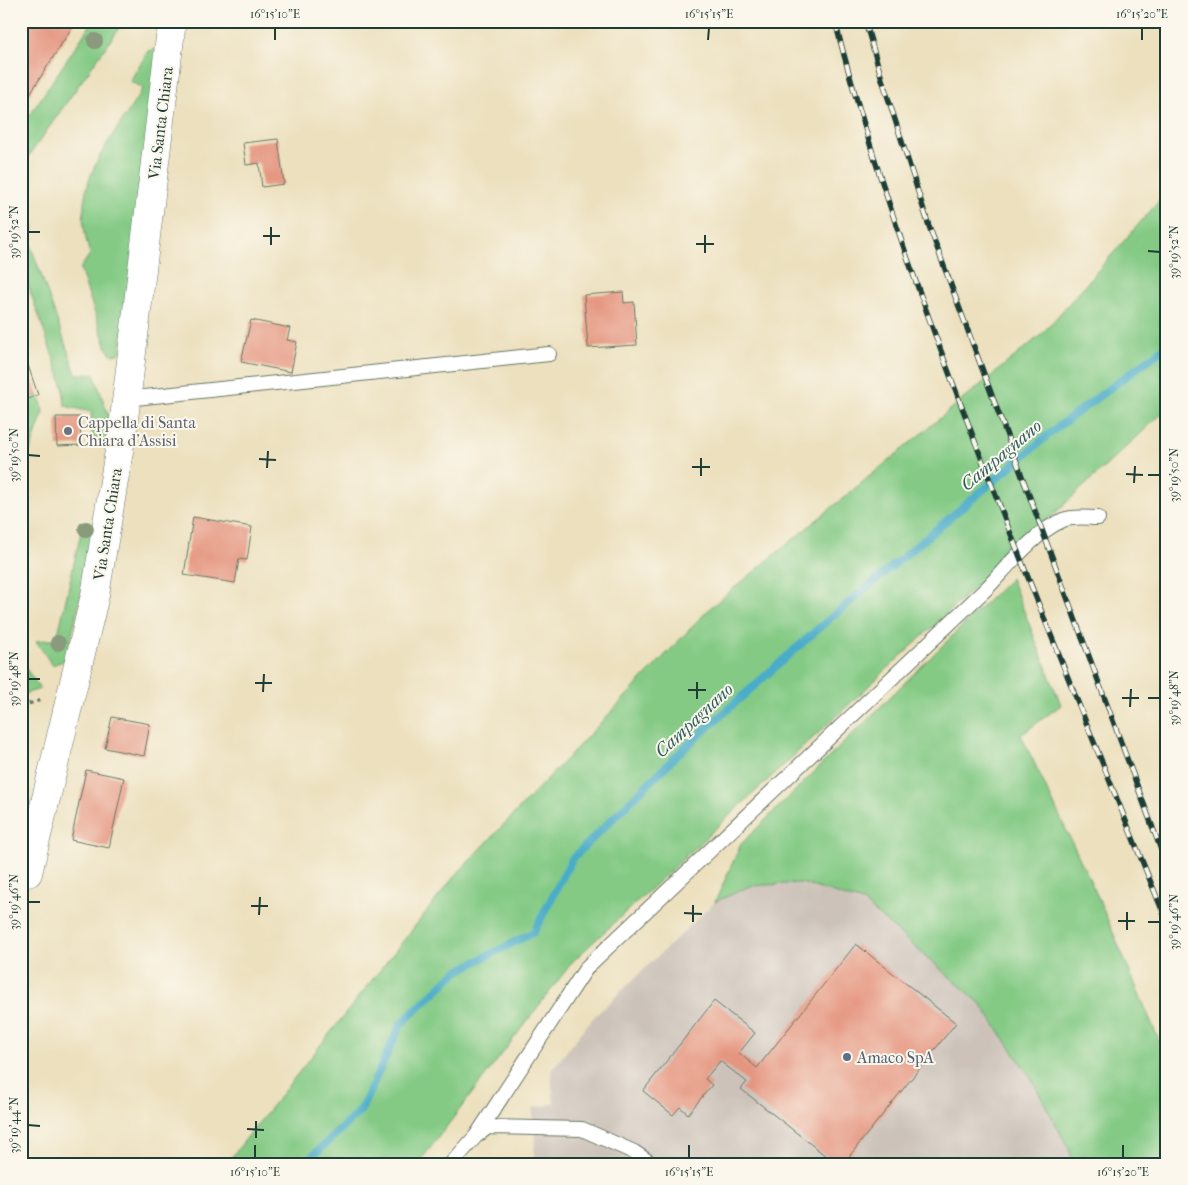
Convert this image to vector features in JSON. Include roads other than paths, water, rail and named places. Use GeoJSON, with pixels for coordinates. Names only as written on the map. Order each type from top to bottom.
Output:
{"type":"FeatureCollection","features":[{"type":"Feature","properties":{"kind":"street","name":"Via Santa Chiara"},"geometry":{"type":"LineString","coordinates":[[28,873],[95,595],[126,399],[172,21]]}},
{"type":"Feature","properties":{"kind":"lane"},"geometry":{"type":"LineString","coordinates":[[126,399],[549,354]]}},
{"type":"Feature","properties":{"kind":"lane"},"geometry":{"type":"LineString","coordinates":[[451,1164],[476,1136],[587,967],[974,601],[1046,528],[1064,520],[1081,517],[1098,518]]}},
{"type":"Feature","properties":{"kind":"lane"},"geometry":{"type":"LineString","coordinates":[[476,1136],[488,1127],[582,1129],[634,1152],[652,1164]]}},
{"type":"Feature","properties":{"kind":"waterway","name":"Campagnano"},"geometry":{"type":"LineString","coordinates":[[304,1164],[361,1110],[401,1024],[456,972],[534,932],[572,859],[679,753],[820,627],[1059,426],[1167,346]]}},
{"type":"Feature","properties":{"kind":"railway"},"geometry":{"type":"LineString","coordinates":[[835,21],[850,78],[885,190],[943,355],[1029,580],[1167,922]]}},
{"type":"Feature","properties":{"kind":"railway"},"geometry":{"type":"LineString","coordinates":[[865,21],[929,226],[1167,866]]}},
{"type":"Feature","properties":{"kind":"place","name":"Cappella di Santa Chiara d'Assisi"},"geometry":{"type":"Point","coordinates":[68,431]}},
{"type":"Feature","properties":{"kind":"place","name":"Amaco SpA"},"geometry":{"type":"Point","coordinates":[847,1057]}}]}
